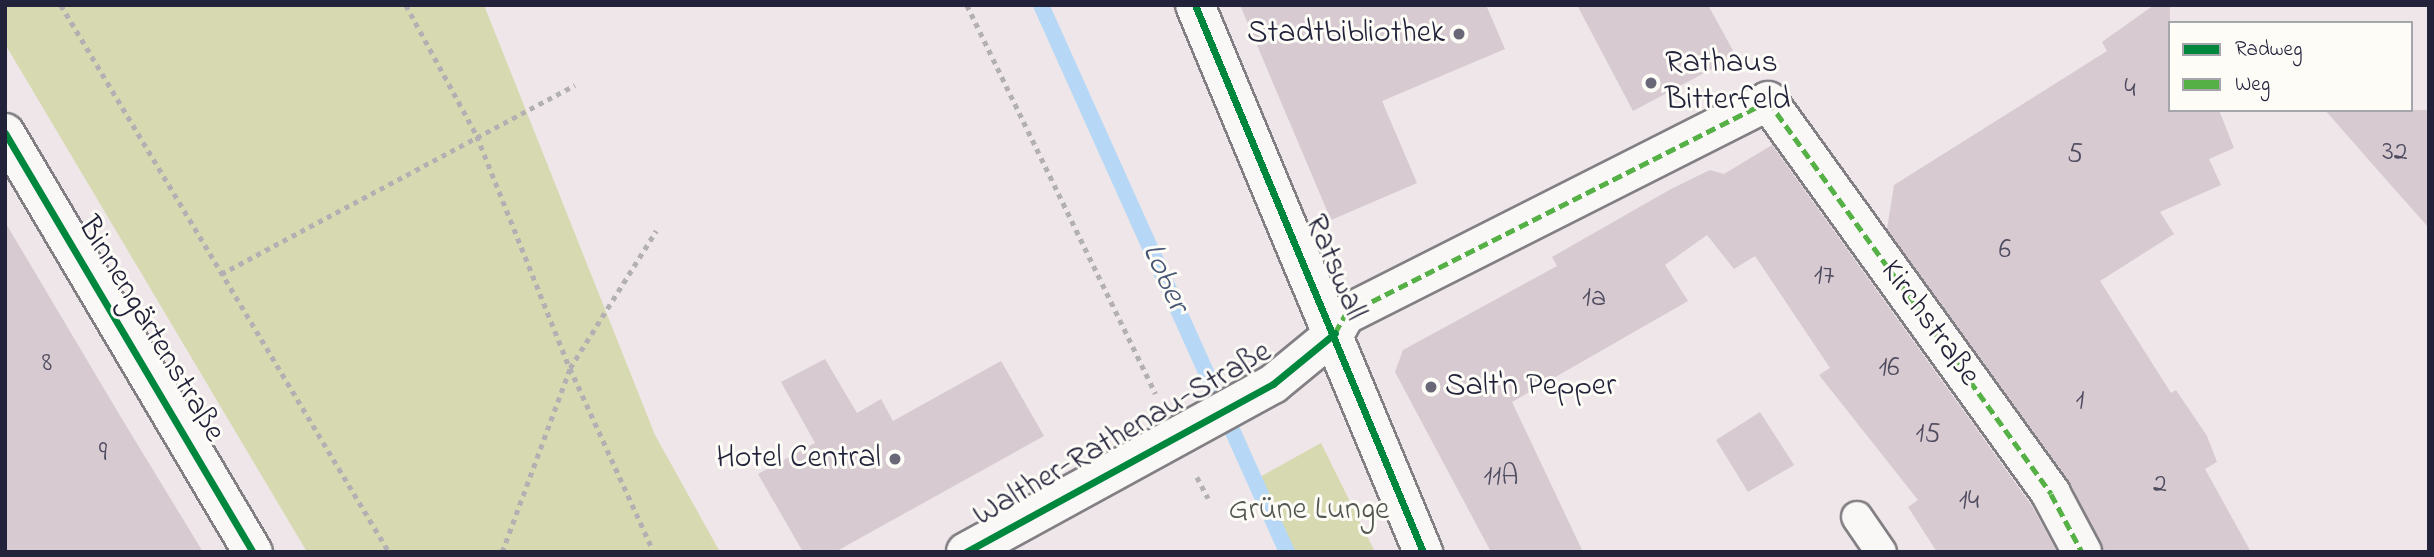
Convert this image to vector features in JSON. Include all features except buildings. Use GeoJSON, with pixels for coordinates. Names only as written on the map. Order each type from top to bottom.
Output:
{"type":"FeatureCollection","features":[{"type":"Feature","properties":{"kind":"street","name":"Ratswall"},"geometry":{"type":"LineString","coordinates":[[1195,5],[1335,333],[1423,552]]}},
{"type":"Feature","properties":{"kind":"street","name":"Walther-Rathenau-Straße"},"geometry":{"type":"LineString","coordinates":[[966,552],[1273,384],[1335,333],[1345,316],[1768,101]]}},
{"type":"Feature","properties":{"kind":"street","name":"Kirchstraße"},"geometry":{"type":"LineString","coordinates":[[1768,101],[2051,494],[2082,552]]}},
{"type":"Feature","properties":{"kind":"street","name":"Binnengärtenstraße"},"geometry":{"type":"LineString","coordinates":[[5,133],[253,552]]}},
{"type":"Feature","properties":{"kind":"lane"},"geometry":{"type":"LineString","coordinates":[[1857,517],[1881,552]]}},
{"type":"Feature","properties":{"kind":"path"},"geometry":{"type":"LineString","coordinates":[[61,5],[389,552]]}},
{"type":"Feature","properties":{"kind":"path"},"geometry":{"type":"LineString","coordinates":[[405,5],[477,136],[570,368],[654,552]]}},
{"type":"Feature","properties":{"kind":"path"},"geometry":{"type":"LineString","coordinates":[[967,5],[1181,433],[1208,498]]}},
{"type":"Feature","properties":{"kind":"path"},"geometry":{"type":"LineString","coordinates":[[221,274],[575,85]]}},
{"type":"Feature","properties":{"kind":"path"},"geometry":{"type":"LineString","coordinates":[[502,552],[570,368],[656,231]]}},
{"type":"Feature","properties":{"kind":"green space"},"geometry":{"type":"Polygon","coordinates":[[[5,5],[484,5],[655,435],[720,552],[307,552],[5,44],[5,5]]]}},
{"type":"Feature","properties":{"kind":"green space","name":"Grüne Lunge"},"geometry":{"type":"Polygon","coordinates":[[[1321,443],[1375,552],[1279,552],[1256,479],[1321,443]]]}},
{"type":"Feature","properties":{"kind":"waterway","name":"Lober"},"geometry":{"type":"LineString","coordinates":[[1041,5],[1287,552]]}},
{"type":"Feature","properties":{"kind":"marked path"},"geometry":{"type":"LineString","coordinates":[[1335,333],[1345,315],[1768,101],[2051,494],[2082,552]]}},
{"type":"Feature","properties":{"kind":"cycle path"},"geometry":{"type":"LineString","coordinates":[[1195,5],[1423,552]]}},
{"type":"Feature","properties":{"kind":"cycle path"},"geometry":{"type":"LineString","coordinates":[[5,133],[253,552]]}},
{"type":"Feature","properties":{"kind":"cycle path"},"geometry":{"type":"LineString","coordinates":[[966,552],[1273,384],[1335,333]]}},
{"type":"Feature","properties":{"kind":"place","name":"Stadtbibliothek"},"geometry":{"type":"Point","coordinates":[1459,34]}},
{"type":"Feature","properties":{"kind":"place","name":"Rathaus Bitterfeld"},"geometry":{"type":"Point","coordinates":[1651,83]}},
{"type":"Feature","properties":{"kind":"place","name":"Salt'n Pepper"},"geometry":{"type":"Point","coordinates":[1431,387]}},
{"type":"Feature","properties":{"kind":"place","name":"Hotel Central"},"geometry":{"type":"Point","coordinates":[895,459]}}]}
